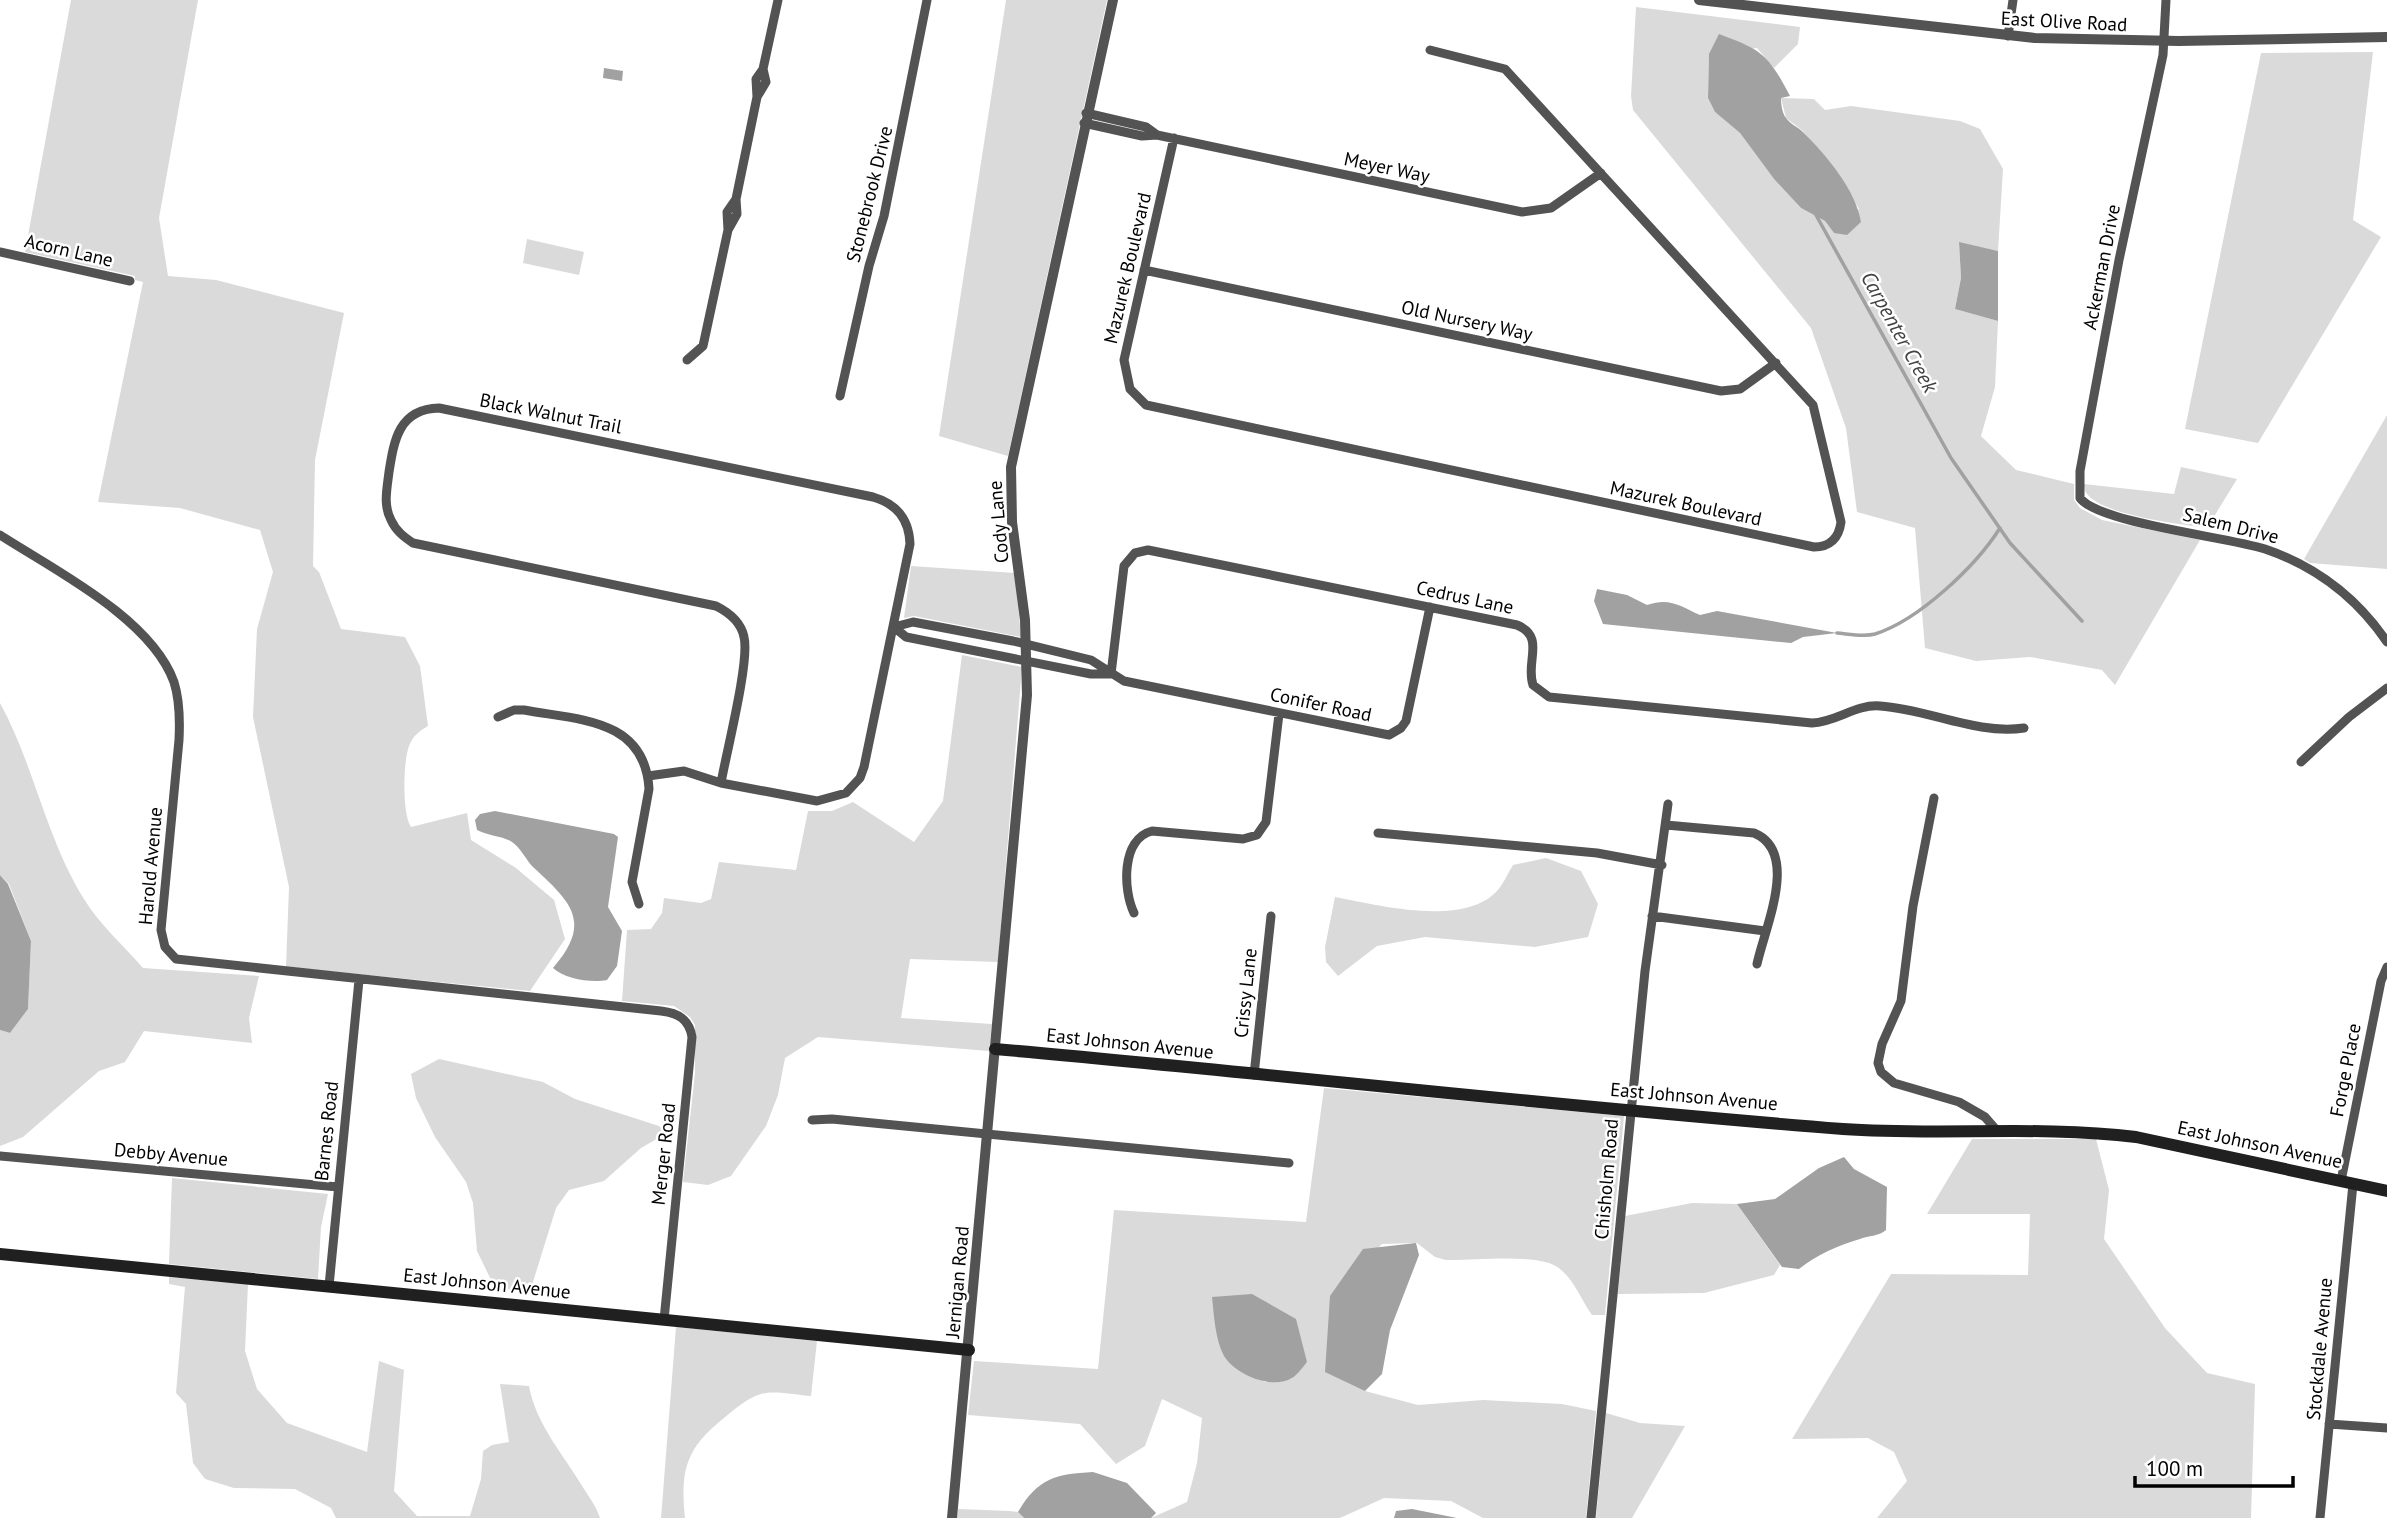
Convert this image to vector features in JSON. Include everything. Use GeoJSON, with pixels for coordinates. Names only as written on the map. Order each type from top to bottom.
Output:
{"type":"FeatureCollection","features":[{"type":"Feature","properties":{"kind":"main road","name":"East Johnson Avenue"},"geometry":{"type":"LineString","coordinates":[[995,1049],[1843,1129],[2078,1132],[2136,1137],[2387,1191]]}},
{"type":"Feature","properties":{"kind":"main road","name":"East Johnson Avenue"},"geometry":{"type":"LineString","coordinates":[[0,1254],[969,1350]]}},
{"type":"Feature","properties":{"kind":"street"},"geometry":{"type":"LineString","coordinates":[[687,360],[704,346],[728,230],[727,212],[736,199],[757,97],[756,79],[763,69],[778,0]]}},
{"type":"Feature","properties":{"kind":"street","name":"Stonebrook Drive"},"geometry":{"type":"LineString","coordinates":[[840,396],[869,266],[884,216],[928,0]]}},
{"type":"Feature","properties":{"kind":"street","name":"Cody Lane"},"geometry":{"type":"LineString","coordinates":[[995,1049],[1026,713],[1027,646],[1012,522],[1011,467],[1055,274],[1085,118],[1113,0]]}},
{"type":"Feature","properties":{"kind":"street","name":"East Olive Road"},"geometry":{"type":"LineString","coordinates":[[1699,0],[2008,36],[2164,41],[2387,37]]}},
{"type":"Feature","properties":{"kind":"street"},"geometry":{"type":"LineString","coordinates":[[2008,36],[2014,0]]}},
{"type":"Feature","properties":{"kind":"street","name":"Ackerman Drive"},"geometry":{"type":"LineString","coordinates":[[2081,500],[2078,491],[2083,458],[2119,260],[2164,41],[2166,0]]}},
{"type":"Feature","properties":{"kind":"street","name":"Mazurek Boulevard"},"geometry":{"type":"LineString","coordinates":[[1174,138],[1124,369],[1125,379],[1136,398],[1156,410],[1814,547],[1825,546],[1837,537],[1841,522],[1813,405],[1505,69],[1430,50]]}},
{"type":"Feature","properties":{"kind":"street","name":"Meyer Way"},"geometry":{"type":"LineString","coordinates":[[1085,118],[1142,136],[1174,138],[1522,212],[1551,208],[1601,173]]}},
{"type":"Feature","properties":{"kind":"street","name":"Acorn Lane"},"geometry":{"type":"LineString","coordinates":[[0,253],[130,281]]}},
{"type":"Feature","properties":{"kind":"street","name":"Old Nursery Way"},"geometry":{"type":"LineString","coordinates":[[1144,270],[1721,391],[1740,389],[1776,363]]}},
{"type":"Feature","properties":{"kind":"street","name":"Black Walnut Trail"},"geometry":{"type":"LineString","coordinates":[[648,776],[684,771],[721,783],[817,801],[839,797],[854,786],[864,767],[894,627],[910,533],[901,513],[884,500],[439,408],[421,410],[404,422],[394,440],[386,498],[391,520],[397,530],[413,543],[716,606],[734,618],[741,628],[745,650],[721,783]]}},
{"type":"Feature","properties":{"kind":"street","name":"Salem Drive"},"geometry":{"type":"LineString","coordinates":[[2081,500],[2104,515],[2241,542],[2294,561],[2336,586],[2354,601],[2387,642]]}},
{"type":"Feature","properties":{"kind":"street","name":"Harold Avenue"},"geometry":{"type":"LineString","coordinates":[[0,535],[130,623],[156,651],[173,680],[180,711],[179,740],[161,930],[169,954],[184,962],[661,1011]]}},
{"type":"Feature","properties":{"kind":"street","name":"Cedrus Lane"},"geometry":{"type":"LineString","coordinates":[[1111,674],[1124,566],[1128,558],[1140,551],[1430,607],[1524,628],[1534,641],[1530,669],[1533,685],[1549,696],[1812,723],[1835,720],[1858,708],[1882,706],[1999,730],[2024,728]]}},
{"type":"Feature","properties":{"kind":"street","name":"Conifer Road"},"geometry":{"type":"LineString","coordinates":[[894,627],[913,622],[1027,646],[1090,660],[1124,681],[1382,735],[1396,732],[1406,721],[1430,607]]}},
{"type":"Feature","properties":{"kind":"street","name":"Conifer Road"},"geometry":{"type":"LineString","coordinates":[[894,627],[906,637],[1091,674],[1111,674]]}},
{"type":"Feature","properties":{"kind":"street"},"geometry":{"type":"LineString","coordinates":[[2301,762],[2349,717],[2387,688]]}},
{"type":"Feature","properties":{"kind":"street"},"geometry":{"type":"LineString","coordinates":[[498,717],[514,710],[524,710],[605,725],[629,740],[644,761],[648,776],[648,796],[632,882],[639,904]]}},
{"type":"Feature","properties":{"kind":"street"},"geometry":{"type":"LineString","coordinates":[[1134,913],[1127,891],[1130,852],[1136,839],[1143,833],[1152,831],[1243,839],[1262,830],[1266,822],[1279,714]]}},
{"type":"Feature","properties":{"kind":"street"},"geometry":{"type":"LineString","coordinates":[[1934,798],[1913,906],[1901,1001],[1882,1044],[1878,1063],[1881,1072],[1894,1083],[1959,1102],[1985,1117],[1998,1132]]}},
{"type":"Feature","properties":{"kind":"street","name":"Chisholm Road"},"geometry":{"type":"LineString","coordinates":[[1591,1518],[1630,1111],[1668,804]]}},
{"type":"Feature","properties":{"kind":"street"},"geometry":{"type":"LineString","coordinates":[[1666,825],[1754,833],[1770,843],[1777,853],[1779,866],[1757,964]]}},
{"type":"Feature","properties":{"kind":"street"},"geometry":{"type":"LineString","coordinates":[[1378,833],[1597,853],[1662,865]]}},
{"type":"Feature","properties":{"kind":"street","name":"Crissy Lane"},"geometry":{"type":"LineString","coordinates":[[1254,1074],[1271,916]]}},
{"type":"Feature","properties":{"kind":"street"},"geometry":{"type":"LineString","coordinates":[[1653,916],[1765,931]]}},
{"type":"Feature","properties":{"kind":"street","name":"Forge Place"},"geometry":{"type":"LineString","coordinates":[[2347,1183],[2381,981],[2387,967]]}},
{"type":"Feature","properties":{"kind":"street","name":"Barnes Road"},"geometry":{"type":"LineString","coordinates":[[329,1286],[359,980]]}},
{"type":"Feature","properties":{"kind":"street","name":"Merger Road"},"geometry":{"type":"LineString","coordinates":[[661,1011],[680,1016],[690,1028],[692,1037],[664,1320]]}},
{"type":"Feature","properties":{"kind":"street","name":"Jernigan Road"},"geometry":{"type":"LineString","coordinates":[[952,1518],[995,1049]]}},
{"type":"Feature","properties":{"kind":"street"},"geometry":{"type":"LineString","coordinates":[[812,1121],[832,1119],[1289,1163]]}},
{"type":"Feature","properties":{"kind":"street","name":"Debby Avenue"},"geometry":{"type":"LineString","coordinates":[[0,1156],[338,1187]]}},
{"type":"Feature","properties":{"kind":"street","name":"Stockdale Avenue"},"geometry":{"type":"LineString","coordinates":[[2320,1518],[2347,1183]]}},
{"type":"Feature","properties":{"kind":"street"},"geometry":{"type":"LineString","coordinates":[[2329,1424],[2387,1428]]}},
{"type":"Feature","properties":{"kind":"shaded area"},"geometry":{"type":"Polygon","coordinates":[[[71,0],[198,0],[159,218],[168,276],[216,280],[344,313],[315,460],[313,566],[319,572],[341,629],[405,637],[420,666],[428,726],[414,737],[407,754],[405,800],[411,827],[467,813],[471,840],[516,868],[554,900],[565,939],[530,991],[286,967],[289,887],[253,717],[257,629],[273,572],[260,530],[180,508],[98,502],[143,282],[135,280],[135,276],[25,252],[71,0]]]}},
{"type":"Feature","properties":{"kind":"shaded area"},"geometry":{"type":"Polygon","coordinates":[[[1006,0],[1107,0],[1008,456],[939,436],[1006,0]]]}},
{"type":"Feature","properties":{"kind":"shaded area"},"geometry":{"type":"Polygon","coordinates":[[[1636,7],[1800,27],[1798,44],[1774,68],[1757,48],[1709,54],[1708,98],[1715,112],[1740,133],[1774,179],[1801,208],[1825,221],[1834,233],[1859,209],[1842,180],[1803,131],[1786,118],[1781,98],[1814,99],[1825,110],[1851,106],[1960,121],[1980,129],[2003,169],[1998,251],[1959,243],[1961,278],[1955,309],[1998,321],[1995,387],[1981,436],[2016,470],[2074,484],[2074,500],[2080,508],[2102,520],[2200,540],[2115,685],[2102,670],[2030,657],[1976,661],[1925,648],[1915,528],[1857,512],[1846,428],[1811,328],[1633,110],[1631,96],[1636,7]]]}},
{"type":"Feature","properties":{"kind":"shaded area"},"geometry":{"type":"Polygon","coordinates":[[[1719,34],[1755,50],[1776,71],[1790,96],[1781,98],[1785,116],[1821,151],[1853,198],[1861,222],[1847,235],[1834,233],[1825,221],[1801,208],[1774,179],[1740,133],[1715,112],[1708,98],[1709,54],[1719,34]]]}},
{"type":"Feature","properties":{"kind":"shaded area"},"geometry":{"type":"Polygon","coordinates":[[[2373,52],[2353,220],[2381,237],[2258,443],[2185,429],[2261,53],[2373,52]]]}},
{"type":"Feature","properties":{"kind":"shaded area"},"geometry":{"type":"Polygon","coordinates":[[[604,68],[623,71],[622,81],[603,78],[604,68]]]}},
{"type":"Feature","properties":{"kind":"shaded area"},"geometry":{"type":"Polygon","coordinates":[[[527,239],[584,252],[579,275],[523,263],[527,239]]]}},
{"type":"Feature","properties":{"kind":"shaded area"},"geometry":{"type":"Polygon","coordinates":[[[1959,242],[1998,251],[1998,321],[1955,309],[1961,278],[1959,242]]]}},
{"type":"Feature","properties":{"kind":"shaded area"},"geometry":{"type":"Polygon","coordinates":[[[2387,415],[2387,569],[2310,563],[2304,559],[2387,415]]]}},
{"type":"Feature","properties":{"kind":"shaded area"},"geometry":{"type":"Polygon","coordinates":[[[2181,467],[2237,479],[2207,528],[2115,510],[2098,503],[2087,494],[2084,484],[2174,494],[2181,467]]]}},
{"type":"Feature","properties":{"kind":"shaded area"},"geometry":{"type":"Polygon","coordinates":[[[911,566],[1015,573],[1021,637],[914,616],[904,618],[911,566]]]}},
{"type":"Feature","properties":{"kind":"shaded area"},"geometry":{"type":"Polygon","coordinates":[[[1597,589],[1627,595],[1647,605],[1662,602],[1675,604],[1700,615],[1717,611],[1837,633],[1803,637],[1791,643],[1603,624],[1594,601],[1597,589]]]}},
{"type":"Feature","properties":{"kind":"shaded area"},"geometry":{"type":"Polygon","coordinates":[[[962,655],[1022,667],[998,962],[910,959],[901,1018],[992,1024],[989,1051],[818,1037],[785,1058],[778,1095],[766,1126],[731,1176],[708,1185],[683,1182],[695,1073],[695,1025],[690,1017],[674,1006],[622,1001],[627,930],[651,929],[662,913],[664,898],[701,903],[711,899],[719,862],[796,870],[808,811],[832,811],[853,802],[914,842],[943,801],[962,655]]]}},
{"type":"Feature","properties":{"kind":"shaded area"},"geometry":{"type":"Polygon","coordinates":[[[0,703],[22,751],[71,876],[97,917],[143,968],[259,976],[249,1018],[252,1043],[144,1031],[125,1062],[99,1071],[23,1137],[0,1146],[0,1030],[10,1033],[28,1009],[31,941],[9,884],[0,875],[0,703]]]}},
{"type":"Feature","properties":{"kind":"shaded area"},"geometry":{"type":"Polygon","coordinates":[[[495,811],[614,834],[618,837],[608,907],[622,931],[617,966],[607,980],[578,979],[553,968],[572,938],[572,913],[558,891],[512,842],[477,830],[475,820],[480,814],[495,811]]]}},
{"type":"Feature","properties":{"kind":"shaded area"},"geometry":{"type":"Polygon","coordinates":[[[1546,858],[1581,871],[1598,904],[1588,937],[1535,947],[1425,937],[1377,946],[1338,976],[1326,962],[1325,947],[1335,897],[1419,911],[1462,909],[1481,903],[1496,892],[1513,865],[1546,858]]]}},
{"type":"Feature","properties":{"kind":"shaded area"},"geometry":{"type":"Polygon","coordinates":[[[0,875],[8,884],[31,941],[28,1009],[10,1033],[0,1030],[0,875]]]}},
{"type":"Feature","properties":{"kind":"shaded area"},"geometry":{"type":"Polygon","coordinates":[[[439,1059],[543,1082],[575,1099],[659,1126],[667,1133],[641,1148],[604,1181],[569,1190],[556,1208],[532,1285],[505,1290],[494,1286],[477,1251],[473,1203],[466,1182],[435,1137],[416,1098],[411,1074],[439,1059]]]}},
{"type":"Feature","properties":{"kind":"shaded area"},"geometry":{"type":"Polygon","coordinates":[[[1324,1088],[1624,1116],[1605,1315],[1592,1315],[1570,1279],[1551,1264],[1506,1258],[1446,1260],[1435,1257],[1417,1243],[1382,1244],[1330,1297],[1330,1334],[1365,1391],[1418,1405],[1483,1400],[1562,1404],[1596,1411],[1586,1518],[1483,1518],[1451,1501],[1384,1498],[1340,1518],[1151,1518],[1187,1502],[1197,1463],[1202,1418],[1162,1399],[1145,1446],[1116,1464],[1080,1424],[968,1415],[974,1361],[1098,1369],[1114,1210],[1306,1222],[1324,1088]],[[1216,1329],[1225,1356],[1240,1371],[1265,1382],[1291,1379],[1307,1362],[1216,1329]]]}},
{"type":"Feature","properties":{"kind":"shaded area"},"geometry":{"type":"Polygon","coordinates":[[[1972,1139],[2096,1139],[2109,1190],[2104,1239],[2165,1328],[2207,1373],[2255,1384],[2251,1518],[1877,1518],[1907,1481],[1894,1452],[1868,1438],[1792,1439],[1891,1274],[2028,1275],[2030,1214],[1927,1214],[1972,1139]]]}},
{"type":"Feature","properties":{"kind":"shaded area"},"geometry":{"type":"Polygon","coordinates":[[[1844,1157],[1854,1169],[1887,1187],[1886,1230],[1828,1251],[1799,1269],[1782,1267],[1737,1204],[1775,1199],[1819,1168],[1844,1157]]]}},
{"type":"Feature","properties":{"kind":"shaded area"},"geometry":{"type":"Polygon","coordinates":[[[172,1178],[328,1194],[321,1227],[318,1279],[169,1264],[172,1178]]]}},
{"type":"Feature","properties":{"kind":"shaded area"},"geometry":{"type":"Polygon","coordinates":[[[1692,1203],[1737,1204],[1780,1265],[1774,1275],[1704,1293],[1618,1294],[1625,1216],[1692,1203]]]}},
{"type":"Feature","properties":{"kind":"shaded area"},"geometry":{"type":"Polygon","coordinates":[[[1416,1243],[1419,1255],[1390,1330],[1382,1374],[1365,1391],[1325,1372],[1330,1296],[1363,1249],[1416,1243]]]}},
{"type":"Feature","properties":{"kind":"shaded area"},"geometry":{"type":"Polygon","coordinates":[[[169,1277],[248,1284],[245,1351],[257,1389],[287,1423],[367,1452],[379,1361],[404,1370],[394,1491],[417,1516],[470,1516],[481,1479],[483,1451],[492,1445],[509,1442],[500,1384],[529,1386],[544,1427],[591,1499],[600,1518],[336,1518],[331,1508],[295,1489],[234,1488],[205,1479],[193,1463],[186,1404],[176,1393],[185,1287],[169,1284],[169,1277]]]}},
{"type":"Feature","properties":{"kind":"shaded area"},"geometry":{"type":"Polygon","coordinates":[[[1252,1294],[1296,1319],[1307,1362],[1292,1378],[1275,1382],[1255,1379],[1237,1369],[1224,1356],[1217,1335],[1212,1297],[1252,1294]]]}},
{"type":"Feature","properties":{"kind":"shaded area"},"geometry":{"type":"Polygon","coordinates":[[[676,1327],[817,1341],[811,1396],[761,1394],[732,1411],[701,1440],[688,1461],[684,1486],[685,1518],[661,1518],[676,1327]]]}},
{"type":"Feature","properties":{"kind":"shaded area"},"geometry":{"type":"Polygon","coordinates":[[[1606,1413],[1640,1423],[1685,1426],[1632,1518],[1596,1518],[1606,1413]]]}},
{"type":"Feature","properties":{"kind":"shaded area"},"geometry":{"type":"Polygon","coordinates":[[[1093,1472],[1127,1483],[1156,1513],[1151,1518],[1024,1518],[1018,1512],[1033,1492],[1049,1480],[1068,1474],[1093,1472]]]}},
{"type":"Feature","properties":{"kind":"shaded area"},"geometry":{"type":"Polygon","coordinates":[[[958,1509],[1018,1512],[1024,1518],[957,1518],[958,1509]]]}},
{"type":"Feature","properties":{"kind":"shaded area"},"geometry":{"type":"Polygon","coordinates":[[[1412,1509],[1457,1518],[1394,1518],[1396,1511],[1412,1509]]]}},
{"type":"Feature","properties":{"kind":"waterway","name":"Carpenter Creek"},"geometry":{"type":"LineString","coordinates":[[1816,215],[1951,458],[2010,543],[2082,621]]}},
{"type":"Feature","properties":{"kind":"waterway"},"geometry":{"type":"LineString","coordinates":[[1837,633],[1875,634],[1910,617],[1962,575],[2000,528]]}}]}
